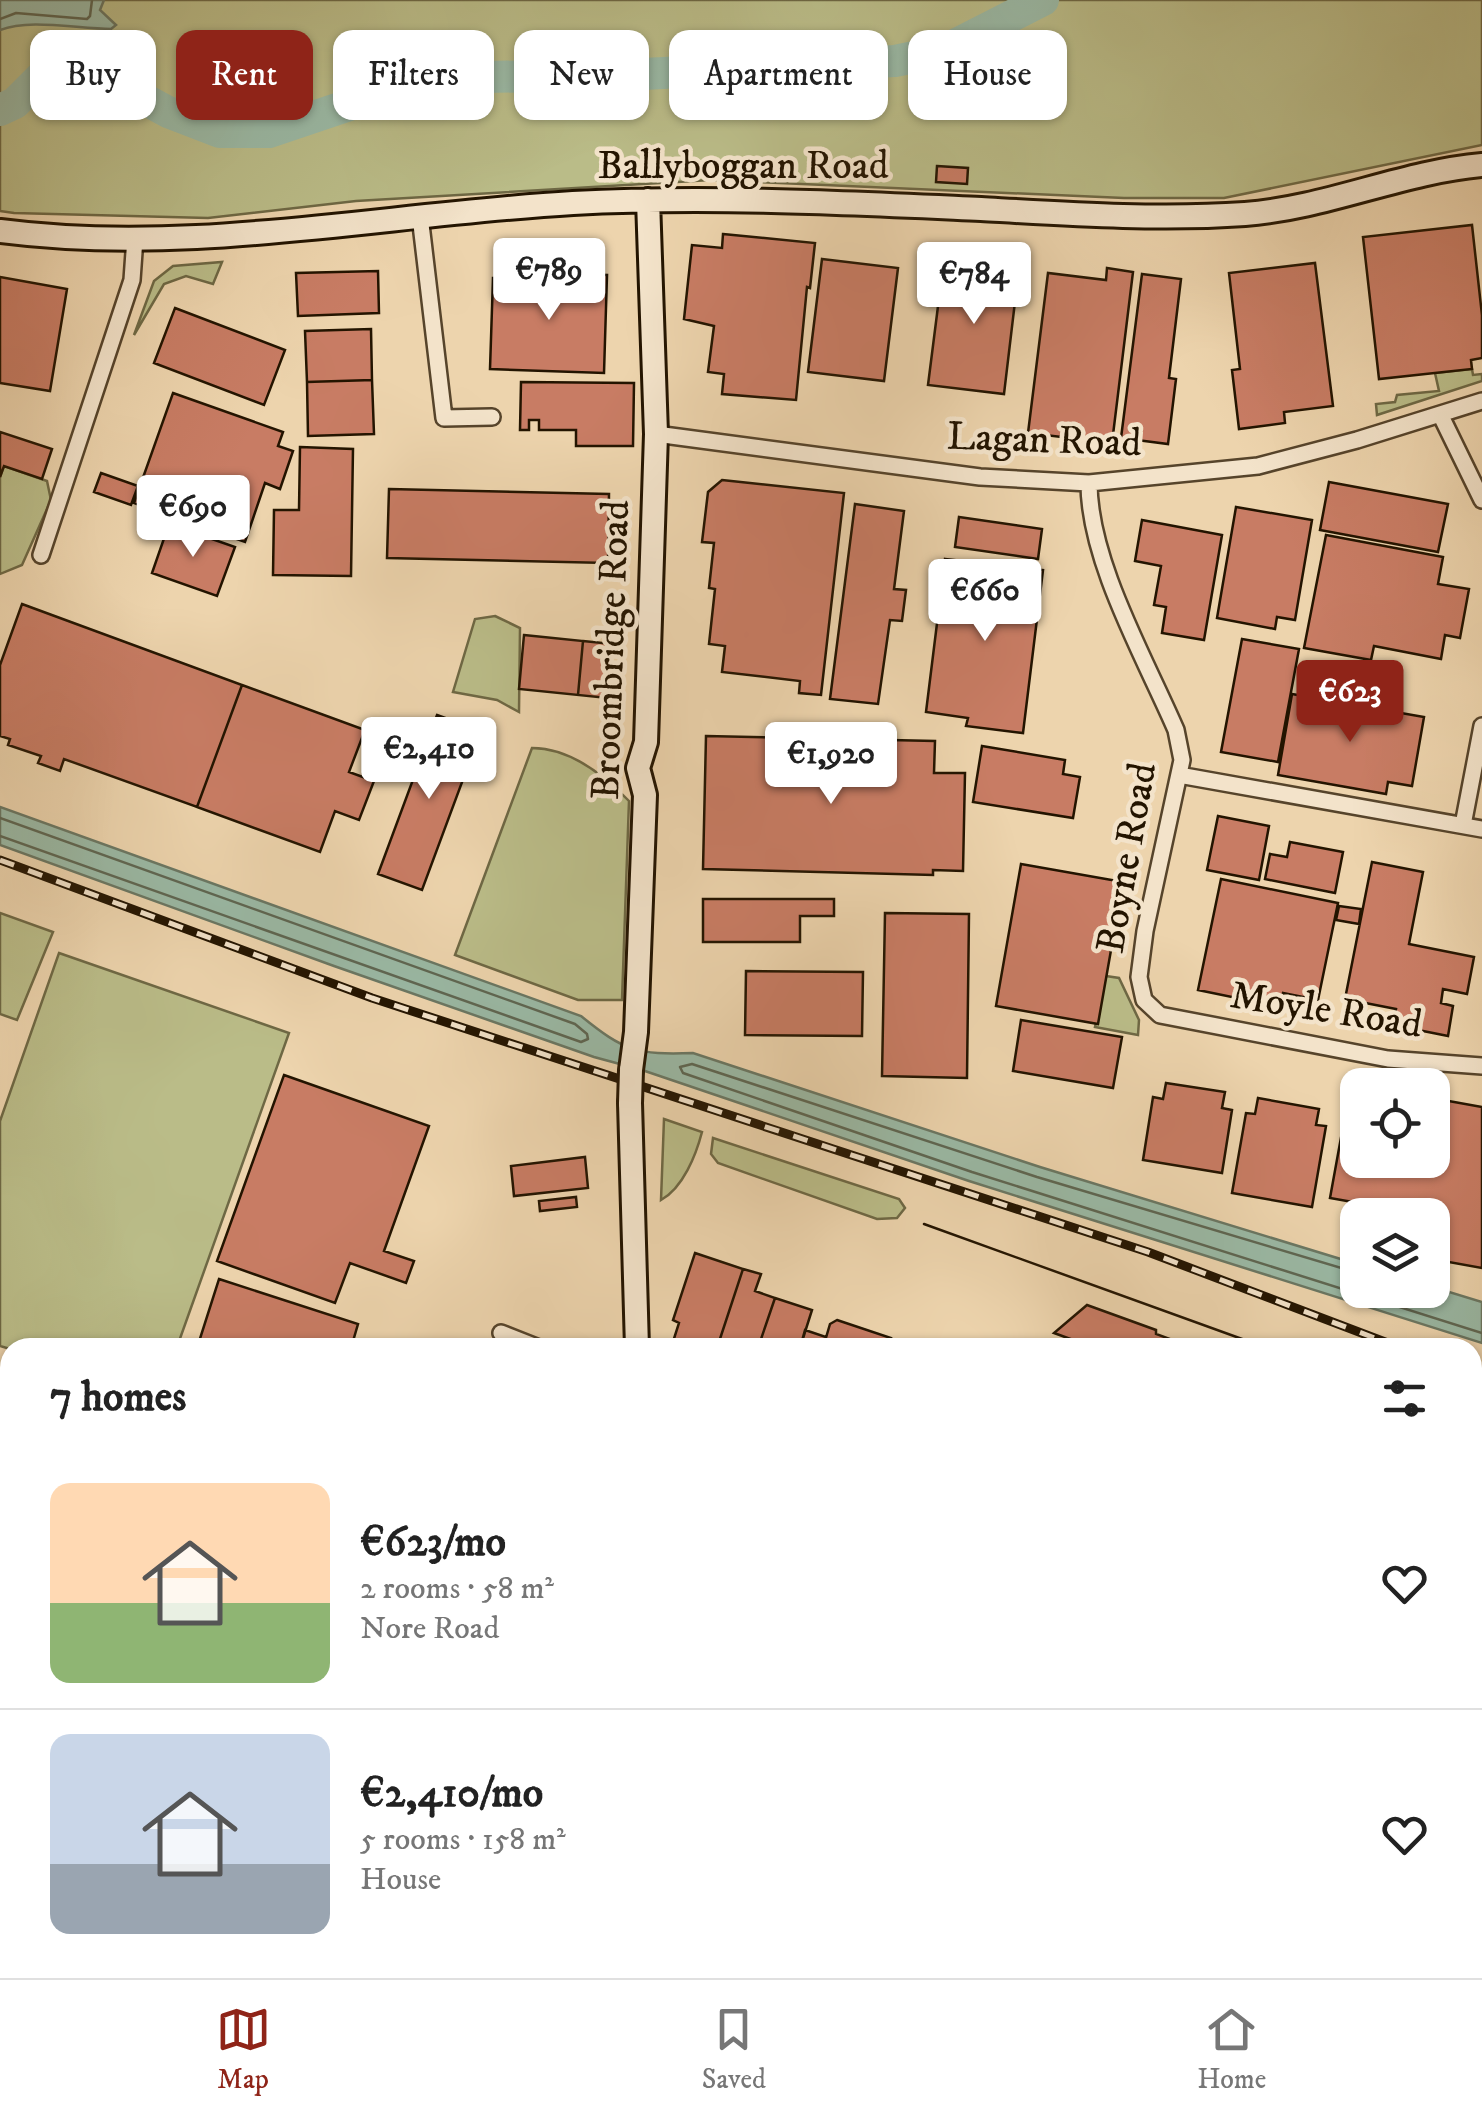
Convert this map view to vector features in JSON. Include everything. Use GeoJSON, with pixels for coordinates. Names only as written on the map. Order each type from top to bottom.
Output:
{"type":"FeatureCollection","features":[{"type":"Feature","properties":{"kind":"street","name":"Ballyboggan Road"},"geometry":{"type":"LineString","coordinates":[[0,231],[135,238],[230,236],[420,216],[648,200],[785,200],[1106,216],[1247,214],[1304,206],[1482,164]]}},
{"type":"Feature","properties":{"kind":"street","name":"Broombridge Road"},"geometry":{"type":"LineString","coordinates":[[637,1338],[630,1108],[644,794],[638,768],[646,742],[656,434],[648,200]]}},
{"type":"Feature","properties":{"kind":"street"},"geometry":{"type":"LineString","coordinates":[[420,216],[444,418],[492,417]]}},
{"type":"Feature","properties":{"kind":"street"},"geometry":{"type":"LineString","coordinates":[[41,554],[132,280],[135,238]]}},
{"type":"Feature","properties":{"kind":"street","name":"Lagan Road"},"geometry":{"type":"LineString","coordinates":[[656,434],[980,476],[1089,484],[1258,466],[1482,401]]}},
{"type":"Feature","properties":{"kind":"street"},"geometry":{"type":"LineString","coordinates":[[1441,416],[1482,500]]}},
{"type":"Feature","properties":{"kind":"street","name":"Boyne Road"},"geometry":{"type":"LineString","coordinates":[[1089,484],[1098,548],[1176,730],[1182,760],[1145,931],[1139,977],[1144,1000],[1160,1016]]}},
{"type":"Feature","properties":{"kind":"street"},"geometry":{"type":"LineString","coordinates":[[1463,825],[1482,726]]}},
{"type":"Feature","properties":{"kind":"street"},"geometry":{"type":"LineString","coordinates":[[1179,774],[1482,829]]}},
{"type":"Feature","properties":{"kind":"street","name":"Moyle Road"},"geometry":{"type":"LineString","coordinates":[[1160,1016],[1388,1059],[1482,1066]]}},
{"type":"Feature","properties":{"kind":"street"},"geometry":{"type":"LineString","coordinates":[[501,1333],[514,1338]]}},
{"type":"Feature","properties":{"kind":"green space"},"geometry":{"type":"Polygon","coordinates":[[[0,0],[1482,0],[1482,145],[1224,198],[1124,198],[711,180],[356,201],[208,218],[0,211],[0,0]]]}},
{"type":"Feature","properties":{"kind":"green space"},"geometry":{"type":"Polygon","coordinates":[[[222,262],[213,284],[186,276],[164,284],[134,335],[154,281],[173,266],[222,262]]]}},
{"type":"Feature","properties":{"kind":"green space"},"geometry":{"type":"Polygon","coordinates":[[[1472,369],[1473,375],[1482,374],[1482,381],[1377,415],[1376,404],[1395,402],[1397,395],[1439,391],[1435,373],[1472,369]]]}},
{"type":"Feature","properties":{"kind":"green space"},"geometry":{"type":"Polygon","coordinates":[[[4,466],[47,481],[51,500],[22,565],[0,574],[0,477],[4,466]]]}},
{"type":"Feature","properties":{"kind":"green space"},"geometry":{"type":"Polygon","coordinates":[[[495,616],[520,628],[519,712],[497,700],[453,692],[475,619],[495,616]]]}},
{"type":"Feature","properties":{"kind":"green space"},"geometry":{"type":"Polygon","coordinates":[[[532,748],[573,758],[598,773],[629,801],[622,1000],[578,1000],[455,955],[532,748]]]}},
{"type":"Feature","properties":{"kind":"green space"},"geometry":{"type":"Polygon","coordinates":[[[0,913],[53,932],[17,1020],[0,1014],[0,913]]]}},
{"type":"Feature","properties":{"kind":"green space"},"geometry":{"type":"Polygon","coordinates":[[[59,953],[289,1033],[180,1338],[0,1338],[0,1121],[59,953]]]}},
{"type":"Feature","properties":{"kind":"green space"},"geometry":{"type":"Polygon","coordinates":[[[1106,976],[1119,978],[1139,1020],[1138,1035],[1095,1027],[1106,976]]]}},
{"type":"Feature","properties":{"kind":"green space"},"geometry":{"type":"Polygon","coordinates":[[[664,1119],[702,1132],[682,1179],[661,1200],[664,1119]]]}},
{"type":"Feature","properties":{"kind":"green space"},"geometry":{"type":"Polygon","coordinates":[[[713,1138],[899,1199],[905,1208],[897,1218],[877,1219],[718,1163],[711,1154],[713,1138]]]}},
{"type":"Feature","properties":{"kind":"water"},"geometry":{"type":"Polygon","coordinates":[[[0,0],[104,0],[100,10],[116,25],[111,29],[25,25],[0,30],[0,0]]]}},
{"type":"Feature","properties":{"kind":"water"},"geometry":{"type":"Polygon","coordinates":[[[0,807],[581,1016],[632,1048],[693,1053],[1040,1167],[1340,1259],[1340,1298],[969,1181],[594,1057],[0,845],[0,807]]]}},
{"type":"Feature","properties":{"kind":"water"},"geometry":{"type":"Polygon","coordinates":[[[1450,1292],[1482,1302],[1482,1338],[1466,1338],[1371,1308],[1450,1308],[1450,1292]]]}},
{"type":"Feature","properties":{"kind":"building"},"geometry":{"type":"Polygon","coordinates":[[[937,166],[968,168],[967,184],[936,182],[937,166]]]}},
{"type":"Feature","properties":{"kind":"building"},"geometry":{"type":"Polygon","coordinates":[[[1472,225],[1482,315],[1482,358],[1471,360],[1472,369],[1379,379],[1363,237],[1472,225]]]}},
{"type":"Feature","properties":{"kind":"building"},"geometry":{"type":"Polygon","coordinates":[[[723,234],[815,243],[796,400],[722,394],[724,374],[708,372],[714,326],[684,319],[692,245],[722,248],[723,234]]]}},
{"type":"Feature","properties":{"kind":"building"},"geometry":{"type":"Polygon","coordinates":[[[822,259],[898,268],[884,381],[808,372],[822,259]]]}},
{"type":"Feature","properties":{"kind":"building"},"geometry":{"type":"Polygon","coordinates":[[[944,259],[1019,268],[1004,394],[928,385],[944,259]]]}},
{"type":"Feature","properties":{"kind":"building"},"geometry":{"type":"Polygon","coordinates":[[[1315,263],[1333,406],[1284,412],[1285,423],[1239,429],[1232,370],[1240,369],[1229,273],[1315,263]]]}},
{"type":"Feature","properties":{"kind":"building"},"geometry":{"type":"Polygon","coordinates":[[[1107,268],[1133,272],[1112,443],[1028,433],[1048,273],[1106,280],[1107,268]]]}},
{"type":"Feature","properties":{"kind":"building"},"geometry":{"type":"Polygon","coordinates":[[[378,271],[379,313],[298,316],[296,273],[378,271]]]}},
{"type":"Feature","properties":{"kind":"building"},"geometry":{"type":"Polygon","coordinates":[[[516,272],[607,275],[604,373],[490,369],[493,278],[515,278],[516,272]]]}},
{"type":"Feature","properties":{"kind":"building"},"geometry":{"type":"Polygon","coordinates":[[[1142,274],[1181,279],[1169,378],[1176,379],[1168,444],[1121,438],[1142,274]]]}},
{"type":"Feature","properties":{"kind":"building"},"geometry":{"type":"Polygon","coordinates":[[[0,277],[67,289],[50,391],[0,383],[0,277]]]}},
{"type":"Feature","properties":{"kind":"building"},"geometry":{"type":"Polygon","coordinates":[[[175,308],[285,350],[264,405],[154,363],[175,308]]]}},
{"type":"Feature","properties":{"kind":"building"},"geometry":{"type":"Polygon","coordinates":[[[371,329],[372,380],[307,382],[305,331],[371,329]]]}},
{"type":"Feature","properties":{"kind":"building"},"geometry":{"type":"Polygon","coordinates":[[[372,380],[374,434],[308,436],[307,382],[372,380]]]}},
{"type":"Feature","properties":{"kind":"building"},"geometry":{"type":"Polygon","coordinates":[[[521,382],[634,383],[633,446],[576,446],[576,430],[539,430],[539,420],[529,420],[529,430],[520,430],[521,382]]]}},
{"type":"Feature","properties":{"kind":"building"},"geometry":{"type":"Polygon","coordinates":[[[173,393],[283,432],[278,446],[293,451],[280,489],[265,483],[245,542],[134,503],[173,393]]]}},
{"type":"Feature","properties":{"kind":"building"},"geometry":{"type":"Polygon","coordinates":[[[0,432],[52,449],[42,479],[4,466],[0,477],[0,432]]]}},
{"type":"Feature","properties":{"kind":"building"},"geometry":{"type":"Polygon","coordinates":[[[300,447],[353,449],[351,576],[273,575],[274,510],[299,510],[300,447]]]}},
{"type":"Feature","properties":{"kind":"building"},"geometry":{"type":"Polygon","coordinates":[[[101,473],[138,486],[131,505],[94,492],[101,473]]]}},
{"type":"Feature","properties":{"kind":"building"},"geometry":{"type":"Polygon","coordinates":[[[722,480],[844,493],[821,695],[799,693],[800,681],[722,672],[725,646],[709,644],[715,589],[709,588],[714,543],[702,542],[708,492],[722,480]]]}},
{"type":"Feature","properties":{"kind":"building"},"geometry":{"type":"Polygon","coordinates":[[[1329,482],[1448,504],[1438,552],[1320,530],[1329,482]]]}},
{"type":"Feature","properties":{"kind":"building"},"geometry":{"type":"Polygon","coordinates":[[[389,489],[609,494],[608,563],[387,558],[389,489]]]}},
{"type":"Feature","properties":{"kind":"building"},"geometry":{"type":"Polygon","coordinates":[[[855,504],[904,511],[894,589],[906,590],[902,621],[890,620],[878,704],[830,699],[855,504]]]}},
{"type":"Feature","properties":{"kind":"building"},"geometry":{"type":"Polygon","coordinates":[[[1236,507],[1312,520],[1295,620],[1277,617],[1275,629],[1217,618],[1236,507]]]}},
{"type":"Feature","properties":{"kind":"building"},"geometry":{"type":"Polygon","coordinates":[[[959,517],[1042,529],[1038,559],[955,547],[959,517]]]}},
{"type":"Feature","properties":{"kind":"building"},"geometry":{"type":"Polygon","coordinates":[[[1142,520],[1222,535],[1204,640],[1162,633],[1166,607],[1154,605],[1161,566],[1135,561],[1142,520]]]}},
{"type":"Feature","properties":{"kind":"building"},"geometry":{"type":"Polygon","coordinates":[[[169,524],[235,547],[217,596],[152,573],[169,524]]]}},
{"type":"Feature","properties":{"kind":"building"},"geometry":{"type":"Polygon","coordinates":[[[1326,535],[1443,557],[1438,584],[1469,589],[1460,638],[1445,635],[1441,659],[1374,646],[1371,660],[1304,648],[1326,535]]]}},
{"type":"Feature","properties":{"kind":"building"},"geometry":{"type":"Polygon","coordinates":[[[945,559],[1043,570],[1023,733],[966,726],[968,718],[926,712],[945,559]]]}},
{"type":"Feature","properties":{"kind":"building"},"geometry":{"type":"Polygon","coordinates":[[[22,604],[242,685],[197,807],[64,759],[60,771],[38,763],[41,756],[8,745],[10,739],[0,736],[0,665],[22,604]]]}},
{"type":"Feature","properties":{"kind":"building"},"geometry":{"type":"Polygon","coordinates":[[[524,635],[583,641],[578,695],[519,689],[524,635]]]}},
{"type":"Feature","properties":{"kind":"building"},"geometry":{"type":"Polygon","coordinates":[[[1242,639],[1299,649],[1278,762],[1221,752],[1242,639]]]}},
{"type":"Feature","properties":{"kind":"building"},"geometry":{"type":"Polygon","coordinates":[[[583,641],[613,644],[607,698],[578,695],[583,641]]]}},
{"type":"Feature","properties":{"kind":"building"},"geometry":{"type":"Polygon","coordinates":[[[242,685],[365,730],[349,772],[374,781],[359,820],[335,811],[320,852],[197,807],[242,685]]]}},
{"type":"Feature","properties":{"kind":"building"},"geometry":{"type":"Polygon","coordinates":[[[1292,694],[1424,717],[1412,786],[1388,782],[1386,794],[1278,775],[1292,694]]]}},
{"type":"Feature","properties":{"kind":"building"},"geometry":{"type":"Polygon","coordinates":[[[437,715],[481,731],[422,890],[378,874],[437,715]]]}},
{"type":"Feature","properties":{"kind":"building"},"geometry":{"type":"Polygon","coordinates":[[[706,736],[935,741],[934,773],[965,773],[963,871],[933,870],[933,875],[703,869],[706,736]]]}},
{"type":"Feature","properties":{"kind":"building"},"geometry":{"type":"Polygon","coordinates":[[[982,746],[1065,760],[1063,774],[1080,777],[1073,818],[973,802],[982,746]]]}},
{"type":"Feature","properties":{"kind":"building"},"geometry":{"type":"Polygon","coordinates":[[[1218,816],[1269,826],[1259,880],[1207,870],[1218,816]]]}},
{"type":"Feature","properties":{"kind":"building"},"geometry":{"type":"Polygon","coordinates":[[[1290,842],[1343,852],[1335,893],[1265,879],[1270,854],[1287,857],[1290,842]]]}},
{"type":"Feature","properties":{"kind":"building"},"geometry":{"type":"Polygon","coordinates":[[[1372,862],[1423,872],[1409,944],[1474,957],[1467,994],[1443,989],[1441,1003],[1453,1006],[1448,1036],[1393,1025],[1396,1009],[1345,999],[1372,862]]]}},
{"type":"Feature","properties":{"kind":"building"},"geometry":{"type":"Polygon","coordinates":[[[1021,864],[1123,882],[1098,1024],[996,1006],[1021,864]]]}},
{"type":"Feature","properties":{"kind":"building"},"geometry":{"type":"Polygon","coordinates":[[[1221,879],[1338,903],[1318,1000],[1283,993],[1280,1007],[1198,990],[1221,879]]]}},
{"type":"Feature","properties":{"kind":"building"},"geometry":{"type":"Polygon","coordinates":[[[703,899],[834,899],[834,916],[800,916],[800,942],[703,942],[703,899]]]}},
{"type":"Feature","properties":{"kind":"building"},"geometry":{"type":"Polygon","coordinates":[[[1339,906],[1361,909],[1359,924],[1336,920],[1339,906]]]}},
{"type":"Feature","properties":{"kind":"building"},"geometry":{"type":"Polygon","coordinates":[[[885,913],[969,914],[967,1078],[882,1076],[885,913]]]}},
{"type":"Feature","properties":{"kind":"building"},"geometry":{"type":"Polygon","coordinates":[[[746,971],[863,972],[862,1036],[745,1035],[746,971]]]}},
{"type":"Feature","properties":{"kind":"building"},"geometry":{"type":"Polygon","coordinates":[[[1021,1020],[1122,1037],[1113,1088],[1013,1071],[1021,1020]]]}},
{"type":"Feature","properties":{"kind":"building"},"geometry":{"type":"Polygon","coordinates":[[[284,1075],[429,1126],[384,1251],[414,1261],[406,1283],[350,1263],[335,1303],[217,1261],[284,1075]]]}},
{"type":"Feature","properties":{"kind":"building"},"geometry":{"type":"Polygon","coordinates":[[[1166,1083],[1225,1092],[1222,1108],[1232,1110],[1222,1173],[1143,1160],[1153,1097],[1163,1099],[1166,1083]]]}},
{"type":"Feature","properties":{"kind":"building"},"geometry":{"type":"Polygon","coordinates":[[[1258,1098],[1319,1109],[1316,1125],[1326,1126],[1312,1207],[1232,1193],[1246,1113],[1255,1114],[1258,1098]]]}},
{"type":"Feature","properties":{"kind":"building"},"geometry":{"type":"Polygon","coordinates":[[[1450,1101],[1482,1107],[1482,1268],[1450,1262],[1450,1198],[1330,1198],[1340,1143],[1340,1178],[1450,1178],[1450,1101]]]}},
{"type":"Feature","properties":{"kind":"building"},"geometry":{"type":"Polygon","coordinates":[[[585,1157],[588,1188],[514,1196],[511,1166],[585,1157]]]}},
{"type":"Feature","properties":{"kind":"building"},"geometry":{"type":"Polygon","coordinates":[[[576,1197],[577,1207],[540,1211],[539,1201],[576,1197]]]}},
{"type":"Feature","properties":{"kind":"building"},"geometry":{"type":"Polygon","coordinates":[[[695,1253],[743,1269],[720,1338],[674,1338],[679,1323],[673,1320],[695,1253]]]}},
{"type":"Feature","properties":{"kind":"building"},"geometry":{"type":"Polygon","coordinates":[[[743,1269],[761,1274],[755,1291],[775,1298],[761,1338],[720,1338],[743,1269]]]}},
{"type":"Feature","properties":{"kind":"building"},"geometry":{"type":"Polygon","coordinates":[[[219,1279],[358,1324],[354,1338],[200,1338],[219,1279]]]}},
{"type":"Feature","properties":{"kind":"building"},"geometry":{"type":"Polygon","coordinates":[[[775,1298],[812,1310],[803,1338],[761,1338],[775,1298]]]}},
{"type":"Feature","properties":{"kind":"building"},"geometry":{"type":"Polygon","coordinates":[[[1087,1305],[1156,1330],[1156,1334],[1167,1338],[1068,1338],[1054,1333],[1087,1305]]]}},
{"type":"Feature","properties":{"kind":"building"},"geometry":{"type":"Polygon","coordinates":[[[837,1320],[891,1338],[826,1338],[830,1324],[837,1320]]]}},
{"type":"Feature","properties":{"kind":"building"},"geometry":{"type":"Polygon","coordinates":[[[805,1330],[826,1337],[826,1338],[803,1338],[805,1330]]]}},
{"type":"Feature","properties":{"kind":"waterway"},"geometry":{"type":"LineString","coordinates":[[0,110],[15,103],[52,66],[77,63],[168,112],[220,132],[269,132],[355,103],[483,77],[625,75],[895,61],[943,51],[1043,0]]}},
{"type":"Feature","properties":{"kind":"tram line"},"geometry":{"type":"LineString","coordinates":[[924,1224],[1239,1338]]}},
{"type":"Feature","properties":{"kind":"railway"},"geometry":{"type":"LineString","coordinates":[[0,860],[372,998],[1148,1252],[1375,1338]]}}]}
